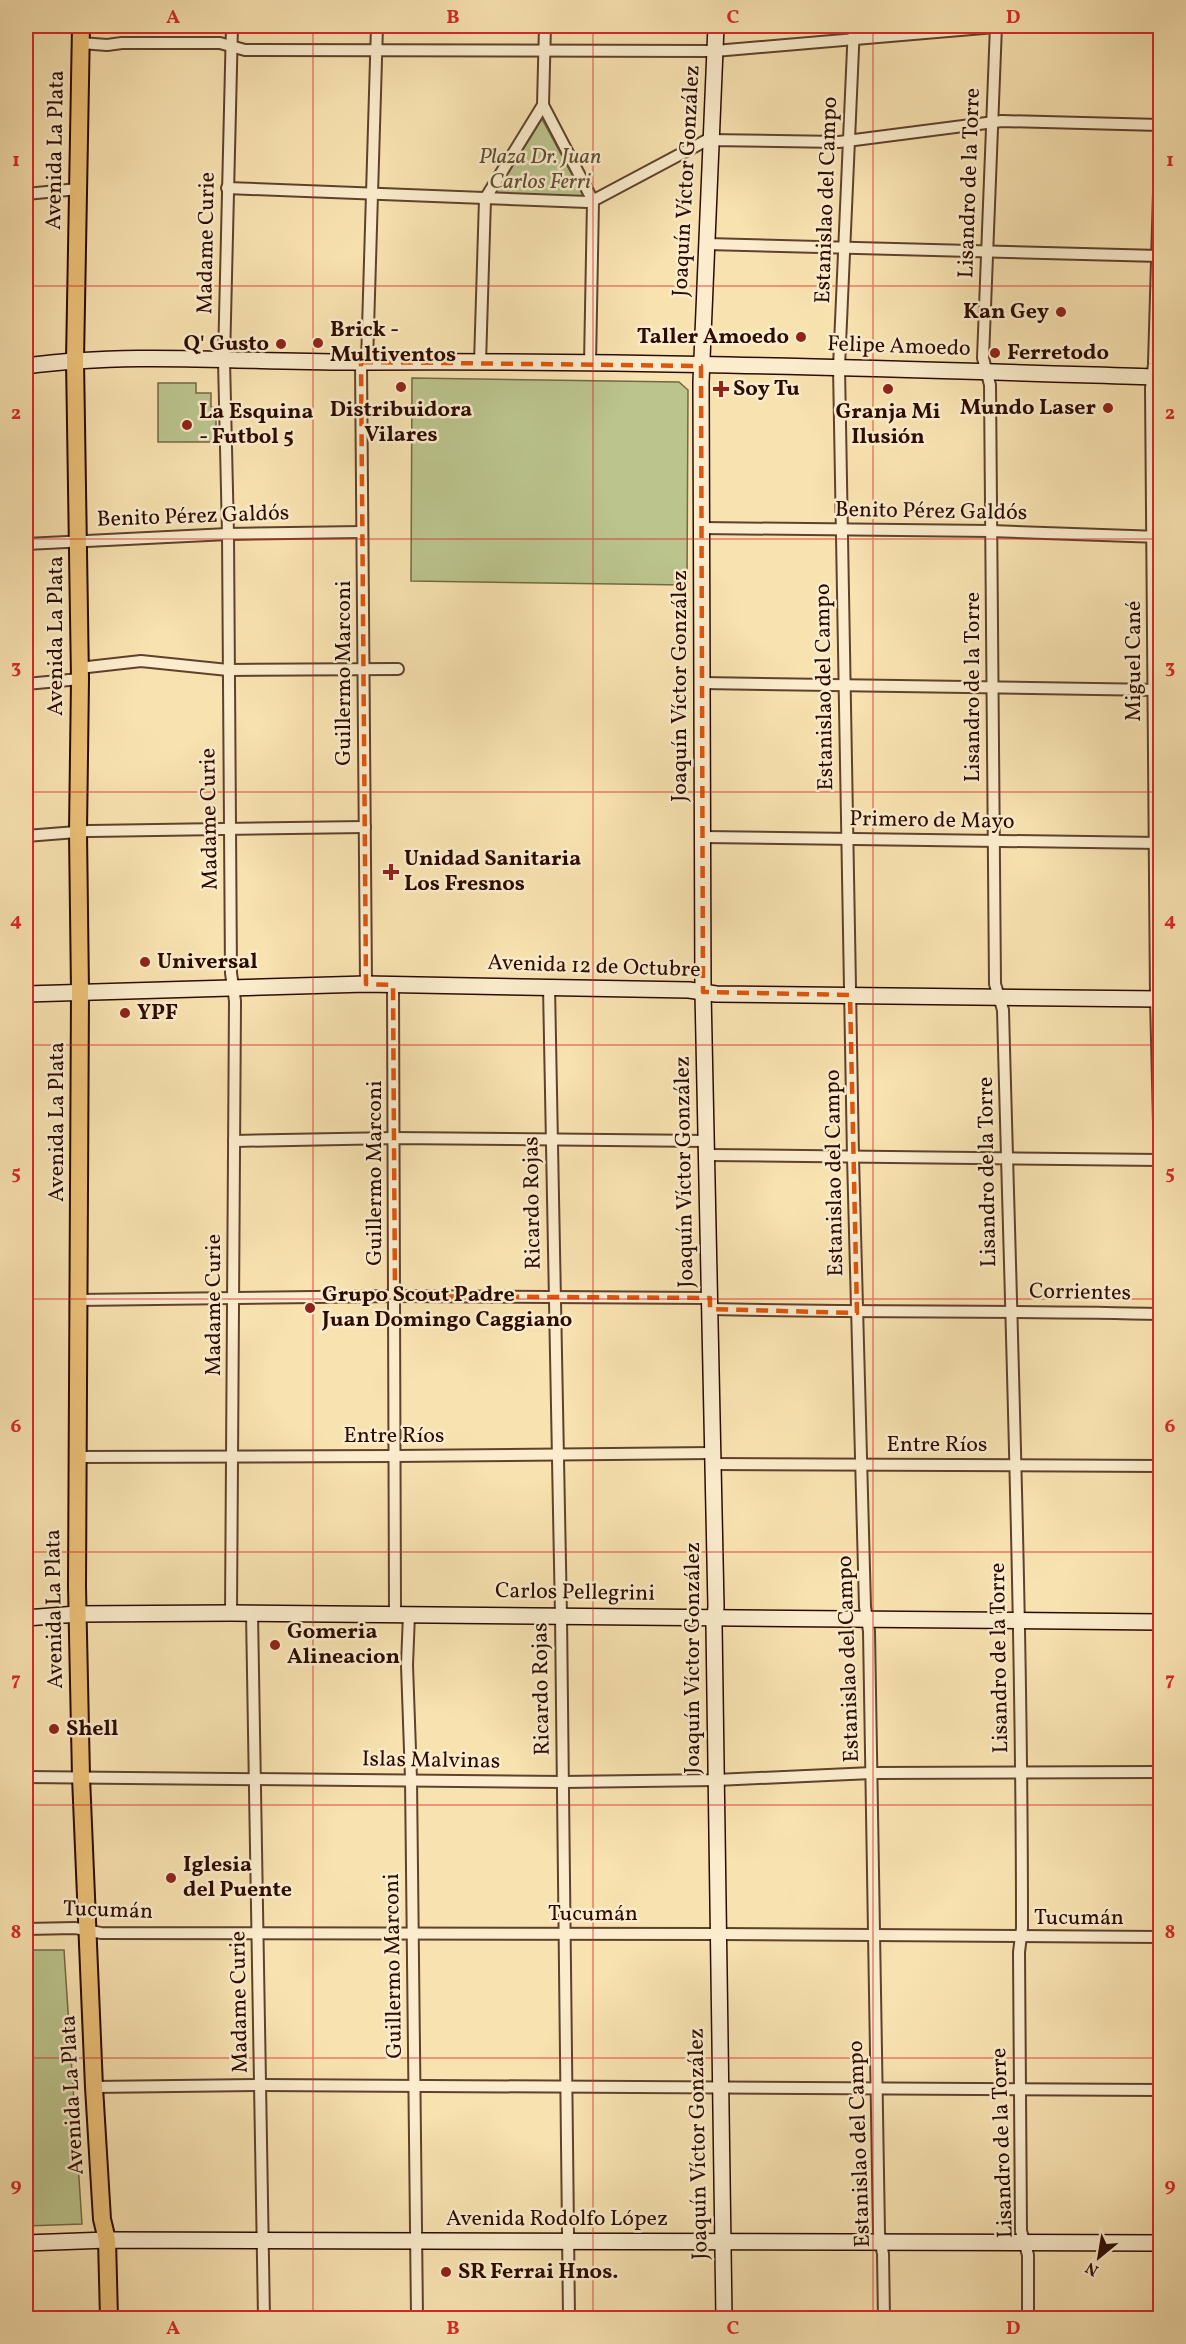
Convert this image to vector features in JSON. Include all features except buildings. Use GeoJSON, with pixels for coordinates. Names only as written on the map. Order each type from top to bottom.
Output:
{"type":"FeatureCollection","features":[{"type":"Feature","properties":{"kind":"main road","name":"Avenida La Plata"},"geometry":{"type":"LineString","coordinates":[[81,26],[75,360],[80,674],[78,832],[81,991],[77,1300],[77,1614],[81,1777],[102,2218],[99,2319]]}},
{"type":"Feature","properties":{"kind":"main road","name":"Avenida La Plata"},"geometry":{"type":"LineString","coordinates":[[102,2241],[109,2319]]}},
{"type":"Feature","properties":{"kind":"street","name":"Madame Curie"},"geometry":{"type":"LineString","coordinates":[[231,1613],[235,1001],[231,974],[228,534],[224,360],[232,26]]}},
{"type":"Feature","properties":{"kind":"street","name":"Guillermo Marconi"},"geometry":{"type":"LineString","coordinates":[[366,984],[362,532],[364,362],[373,194],[377,26]]}},
{"type":"Feature","properties":{"kind":"street"},"geometry":{"type":"LineString","coordinates":[[545,26],[543,105],[593,201],[590,364]]}},
{"type":"Feature","properties":{"kind":"street","name":"Joaquín Víctor González"},"geometry":{"type":"LineString","coordinates":[[716,26],[701,366],[703,992],[713,1458],[724,2319]]}},
{"type":"Feature","properties":{"kind":"street","name":"Estanislao del Campo"},"geometry":{"type":"LineString","coordinates":[[854,26],[839,367],[853,1158],[876,1936],[879,2233],[884,2254],[884,2319]]}},
{"type":"Feature","properties":{"kind":"street","name":"Lisandro de la Torre"},"geometry":{"type":"LineString","coordinates":[[996,26],[983,358],[990,385],[995,984],[1003,1010],[1019,1620],[1022,1772],[1019,1952],[1021,2231],[1028,2255],[1028,2319]]}},
{"type":"Feature","properties":{"kind":"street"},"geometry":{"type":"LineString","coordinates":[[81,43],[107,45],[197,42],[245,50],[715,51],[1007,26]]}},
{"type":"Feature","properties":{"kind":"street"},"geometry":{"type":"LineString","coordinates":[[480,363],[486,199],[543,105]]}},
{"type":"Feature","properties":{"kind":"street"},"geometry":{"type":"LineString","coordinates":[[227,188],[593,201],[702,141],[848,142],[992,122],[1161,125]]}},
{"type":"Feature","properties":{"kind":"street","name":"Miguel Cané"},"geometry":{"type":"LineString","coordinates":[[1160,1161],[1157,537],[1151,388],[1156,377],[1161,158]]}},
{"type":"Feature","properties":{"kind":"street"},"geometry":{"type":"LineString","coordinates":[[26,194],[78,189]]}},
{"type":"Feature","properties":{"kind":"street"},"geometry":{"type":"LineString","coordinates":[[706,244],[1159,256]]}},
{"type":"Feature","properties":{"kind":"street","name":"Felipe Amoedo"},"geometry":{"type":"LineString","coordinates":[[26,366],[75,360],[224,360],[839,367],[1156,377]]}},
{"type":"Feature","properties":{"kind":"street","name":"Benito Pérez Galdós"},"geometry":{"type":"LineString","coordinates":[[702,528],[991,531],[1157,537]]}},
{"type":"Feature","properties":{"kind":"street","name":"Benito Pérez Galdós"},"geometry":{"type":"LineString","coordinates":[[26,544],[228,534],[362,532]]}},
{"type":"Feature","properties":{"kind":"street"},"geometry":{"type":"LineString","coordinates":[[26,684],[141,661],[228,670],[398,669]]}},
{"type":"Feature","properties":{"kind":"street"},"geometry":{"type":"LineString","coordinates":[[702,683],[1157,690]]}},
{"type":"Feature","properties":{"kind":"street"},"geometry":{"type":"LineString","coordinates":[[26,836],[78,832],[365,826]]}},
{"type":"Feature","properties":{"kind":"street","name":"Primero de Mayo"},"geometry":{"type":"LineString","coordinates":[[704,837],[1158,843]]}},
{"type":"Feature","properties":{"kind":"street","name":"Avenida 12 de Octubre"},"geometry":{"type":"LineString","coordinates":[[26,994],[366,984],[1000,998],[1158,999]]}},
{"type":"Feature","properties":{"kind":"street","name":"Guillermo Marconi"},"geometry":{"type":"LineString","coordinates":[[393,985],[395,1456],[411,1779],[417,2319]]}},
{"type":"Feature","properties":{"kind":"street","name":"Ricardo Rojas"},"geometry":{"type":"LineString","coordinates":[[549,987],[561,1616],[569,2319]]}},
{"type":"Feature","properties":{"kind":"street"},"geometry":{"type":"LineString","coordinates":[[234,1141],[394,1138],[552,1140],[853,1158],[1160,1161]]}},
{"type":"Feature","properties":{"kind":"street","name":"Corrientes"},"geometry":{"type":"LineString","coordinates":[[77,1300],[395,1296],[554,1297],[710,1303],[857,1313],[1010,1310],[1161,1314]]}},
{"type":"Feature","properties":{"kind":"street","name":"Entre Ríos"},"geometry":{"type":"LineString","coordinates":[[76,1457],[557,1454],[862,1464],[1161,1466]]}},
{"type":"Feature","properties":{"kind":"street","name":"Madame Curie"},"geometry":{"type":"LineString","coordinates":[[252,1613],[264,2319]]}},
{"type":"Feature","properties":{"kind":"street","name":"Carlos Pellegrini"},"geometry":{"type":"LineString","coordinates":[[26,1618],[77,1614],[252,1613],[1161,1622]]}},
{"type":"Feature","properties":{"kind":"street","name":"Islas Malvinas"},"geometry":{"type":"LineString","coordinates":[[26,1777],[562,1782],[716,1780],[872,1773],[1161,1772]]}},
{"type":"Feature","properties":{"kind":"street","name":"Tucumán"},"geometry":{"type":"LineString","coordinates":[[26,1929],[88,1930],[101,1933],[1161,1937]]}},
{"type":"Feature","properties":{"kind":"street"},"geometry":{"type":"LineString","coordinates":[[94,2087],[261,2085],[1161,2090]]}},
{"type":"Feature","properties":{"kind":"street","name":"Avenida Rodolfo López"},"geometry":{"type":"LineString","coordinates":[[26,2243],[569,2241],[1161,2243]]}},
{"type":"Feature","properties":{"kind":"highlighted area"},"geometry":{"type":"Polygon","coordinates":[[[361,362],[701,366],[703,992],[850,995],[857,1313],[710,1309],[710,1298],[395,1296],[393,985],[366,984],[361,362]]]}},
{"type":"Feature","properties":{"kind":"green space","name":"Plaza Dr. Juan Carlos Ferri"},"geometry":{"type":"Polygon","coordinates":[[[542,119],[584,197],[495,194],[542,119]]]}},
{"type":"Feature","properties":{"kind":"green space"},"geometry":{"type":"Polygon","coordinates":[[[412,378],[679,382],[688,390],[687,585],[411,581],[412,378]]]}},
{"type":"Feature","properties":{"kind":"green space","name":"La Esquina - Futbol 5"},"geometry":{"type":"Polygon","coordinates":[[[158,383],[196,383],[196,393],[211,393],[211,407],[216,407],[216,442],[158,442],[158,383]]]}},
{"type":"Feature","properties":{"kind":"green space"},"geometry":{"type":"Polygon","coordinates":[[[26,1950],[64,1950],[82,2224],[26,2226],[26,1950]]]}},
{"type":"Feature","properties":{"kind":"place","name":"Kan Gey"},"geometry":{"type":"Point","coordinates":[1061,312]}},
{"type":"Feature","properties":{"kind":"place","name":"Taller Amoedo"},"geometry":{"type":"Point","coordinates":[801,337]}},
{"type":"Feature","properties":{"kind":"place","name":"Brick - Multiventos"},"geometry":{"type":"Point","coordinates":[318,343]}},
{"type":"Feature","properties":{"kind":"place","name":"Q' Gusto"},"geometry":{"type":"Point","coordinates":[281,344]}},
{"type":"Feature","properties":{"kind":"place","name":"Ferretodo"},"geometry":{"type":"Point","coordinates":[995,353]}},
{"type":"Feature","properties":{"kind":"place","name":"Distribuidora Vilares"},"geometry":{"type":"Point","coordinates":[401,387]}},
{"type":"Feature","properties":{"kind":"place","name":"Soy Tu"},"geometry":{"type":"Point","coordinates":[721,389]}},
{"type":"Feature","properties":{"kind":"place","name":"Granja Mi Ilusión"},"geometry":{"type":"Point","coordinates":[888,389]}},
{"type":"Feature","properties":{"kind":"place","name":"Mundo Laser"},"geometry":{"type":"Point","coordinates":[1108,408]}},
{"type":"Feature","properties":{"kind":"place","name":"La Esquina - Futbol 5"},"geometry":{"type":"Point","coordinates":[187,425]}},
{"type":"Feature","properties":{"kind":"place","name":"Unidad Sanitaria Los Fresnos"},"geometry":{"type":"Point","coordinates":[391,872]}},
{"type":"Feature","properties":{"kind":"place","name":"Universal"},"geometry":{"type":"Point","coordinates":[145,962]}},
{"type":"Feature","properties":{"kind":"place","name":"YPF"},"geometry":{"type":"Point","coordinates":[125,1013]}},
{"type":"Feature","properties":{"kind":"place","name":"Grupo Scout Padre Juan Domingo Caggiano"},"geometry":{"type":"Point","coordinates":[310,1308]}},
{"type":"Feature","properties":{"kind":"place","name":"Gomeria Alineacion"},"geometry":{"type":"Point","coordinates":[275,1645]}},
{"type":"Feature","properties":{"kind":"place","name":"Shell"},"geometry":{"type":"Point","coordinates":[54,1729]}},
{"type":"Feature","properties":{"kind":"place","name":"Iglesia del Puente"},"geometry":{"type":"Point","coordinates":[171,1878]}},
{"type":"Feature","properties":{"kind":"place","name":"SR Ferrai Hnos."},"geometry":{"type":"Point","coordinates":[446,2272]}}]}
